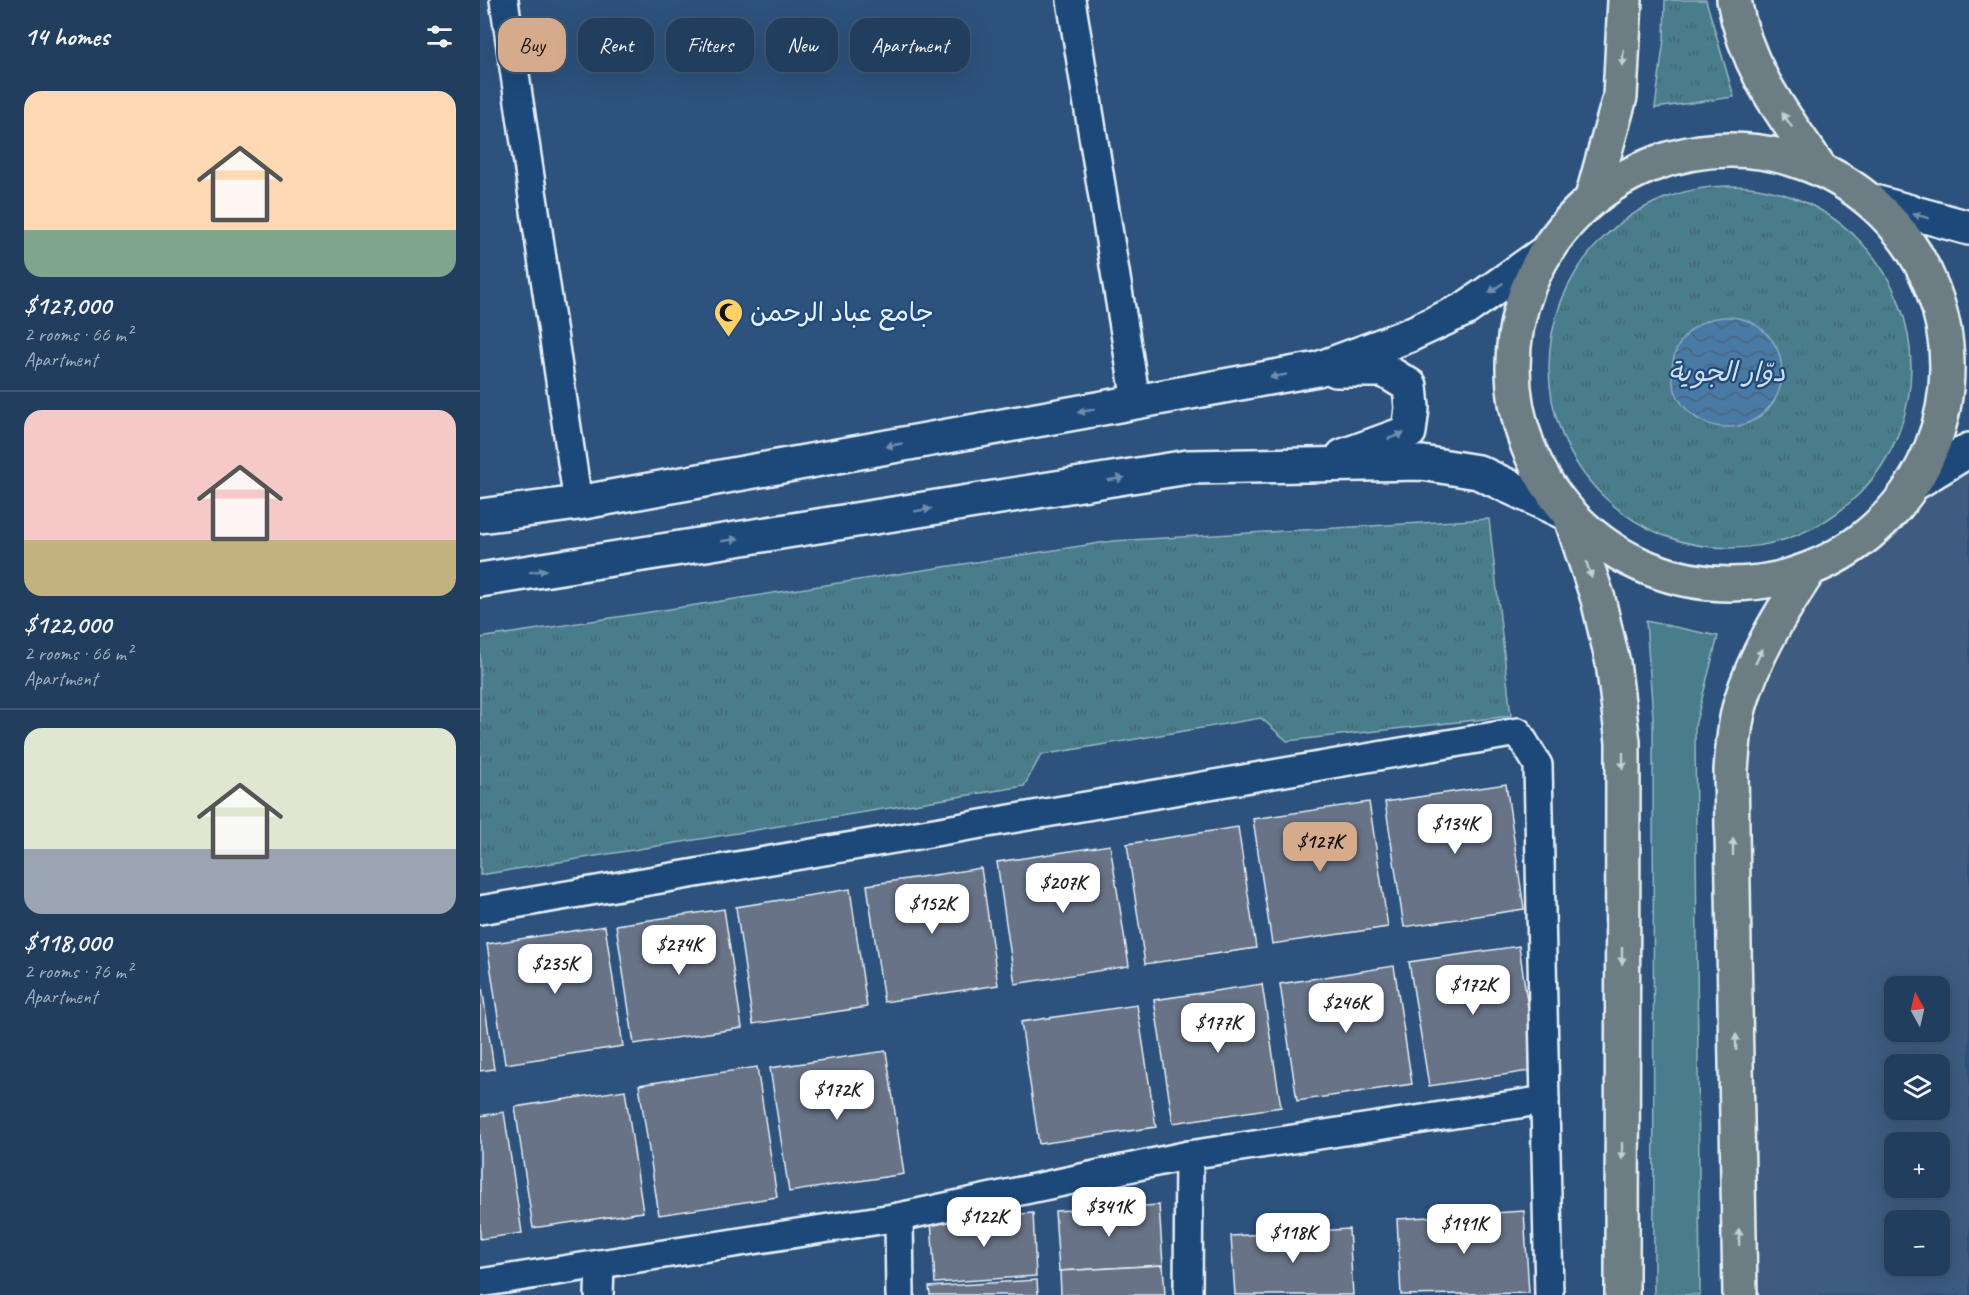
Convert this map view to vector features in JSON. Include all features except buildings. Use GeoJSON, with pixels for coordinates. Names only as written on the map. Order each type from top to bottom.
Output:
{"type":"FeatureCollection","features":[{"type":"Feature","properties":{"kind":"main road"},"geometry":{"type":"LineString","coordinates":[[1592,198],[1620,98],[1625,0]]}},
{"type":"Feature","properties":{"kind":"main road"},"geometry":{"type":"LineString","coordinates":[[1734,0],[1738,26],[1762,85],[1820,168]]}},
{"type":"Feature","properties":{"kind":"main road"},"geometry":{"type":"LineString","coordinates":[[480,516],[578,503],[1318,369],[1407,336],[1465,309],[1543,254],[1592,198],[1627,175],[1654,163],[1703,151],[1752,150],[1787,156],[1820,168],[1874,202],[1969,228]]}},
{"type":"Feature","properties":{"kind":"main road"},"geometry":{"type":"LineString","coordinates":[[480,580],[1188,467],[1422,463],[1478,472],[1570,515],[1616,552],[1658,571],[1694,581],[1731,584],[1765,581],[1810,569],[1863,538],[1893,511],[1915,483],[1939,430],[1948,386],[1945,328],[1920,258],[1874,202]]}},
{"type":"Feature","properties":{"kind":"main road"},"geometry":{"type":"LineString","coordinates":[[1543,254],[1521,303],[1512,351],[1513,389],[1521,429],[1539,471],[1570,515],[1603,621],[1613,663],[1623,742],[1622,1295]]}},
{"type":"Feature","properties":{"kind":"main road"},"geometry":{"type":"LineString","coordinates":[[1318,369],[1384,370],[1410,386],[1412,408],[1408,432],[1321,465]]}},
{"type":"Feature","properties":{"kind":"main road"},"geometry":{"type":"LineString","coordinates":[[1915,483],[1969,450]]}},
{"type":"Feature","properties":{"kind":"main road"},"geometry":{"type":"LineString","coordinates":[[1740,1295],[1731,770],[1739,706],[1777,619],[1810,569]]}},
{"type":"Feature","properties":{"kind":"street"},"geometry":{"type":"LineString","coordinates":[[504,0],[578,503]]}},
{"type":"Feature","properties":{"kind":"street"},"geometry":{"type":"LineString","coordinates":[[1071,0],[1136,401]]}},
{"type":"Feature","properties":{"kind":"street"},"geometry":{"type":"LineString","coordinates":[[480,910],[1518,732],[1538,765],[1549,1295]]}},
{"type":"Feature","properties":{"kind":"street"},"geometry":{"type":"LineString","coordinates":[[480,1283],[899,1216],[1189,1155],[1545,1100]]}},
{"type":"Feature","properties":{"kind":"street"},"geometry":{"type":"LineString","coordinates":[[1188,1295],[1189,1155]]}},
{"type":"Feature","properties":{"kind":"street"},"geometry":{"type":"LineString","coordinates":[[899,1216],[900,1295]]}},
{"type":"Feature","properties":{"kind":"street"},"geometry":{"type":"LineString","coordinates":[[599,1295],[600,1264]]}},
{"type":"Feature","properties":{"kind":"shaded area"},"geometry":{"type":"Polygon","coordinates":[[[1969,450],[1969,1295],[1740,1295],[1739,706],[1810,569],[1864,539],[1893,511],[1915,483],[1969,450]]]}},
{"type":"Feature","properties":{"kind":"green space"},"geometry":{"type":"Polygon","coordinates":[[[1665,0],[1706,0],[1734,97],[1655,108],[1664,39],[1665,0]]]}},
{"type":"Feature","properties":{"kind":"green space"},"geometry":{"type":"Polygon","coordinates":[[[1712,186],[1748,186],[1783,193],[1816,207],[1845,227],[1870,252],[1890,281],[1904,314],[1911,349],[1911,385],[1904,420],[1890,453],[1870,482],[1845,507],[1816,527],[1783,541],[1748,548],[1712,548],[1677,541],[1644,527],[1615,507],[1590,482],[1570,453],[1556,420],[1549,385],[1549,349],[1556,314],[1570,281],[1590,252],[1615,227],[1644,207],[1677,193],[1712,186]]]}},
{"type":"Feature","properties":{"kind":"green space"},"geometry":{"type":"Polygon","coordinates":[[[1489,519],[1511,716],[1287,741],[1261,718],[1041,755],[1024,786],[480,875],[480,638],[1113,541],[1489,519]]]}},
{"type":"Feature","properties":{"kind":"green space"},"geometry":{"type":"Polygon","coordinates":[[[1646,621],[1718,636],[1695,726],[1700,1295],[1654,1295],[1653,717],[1646,621]]]}},
{"type":"Feature","properties":{"kind":"water","name":"دوّار الجوية"},"geometry":{"type":"Polygon","coordinates":[[[1727,317],[1748,322],[1766,333],[1777,351],[1782,372],[1777,393],[1766,411],[1748,422],[1727,427],[1706,422],[1688,411],[1677,393],[1672,372],[1677,351],[1688,333],[1706,322],[1727,317]]]}},
{"type":"Feature","properties":{"kind":"place","name":"جامع عباد الرحمن"},"geometry":{"type":"Point","coordinates":[729,338]}}]}
